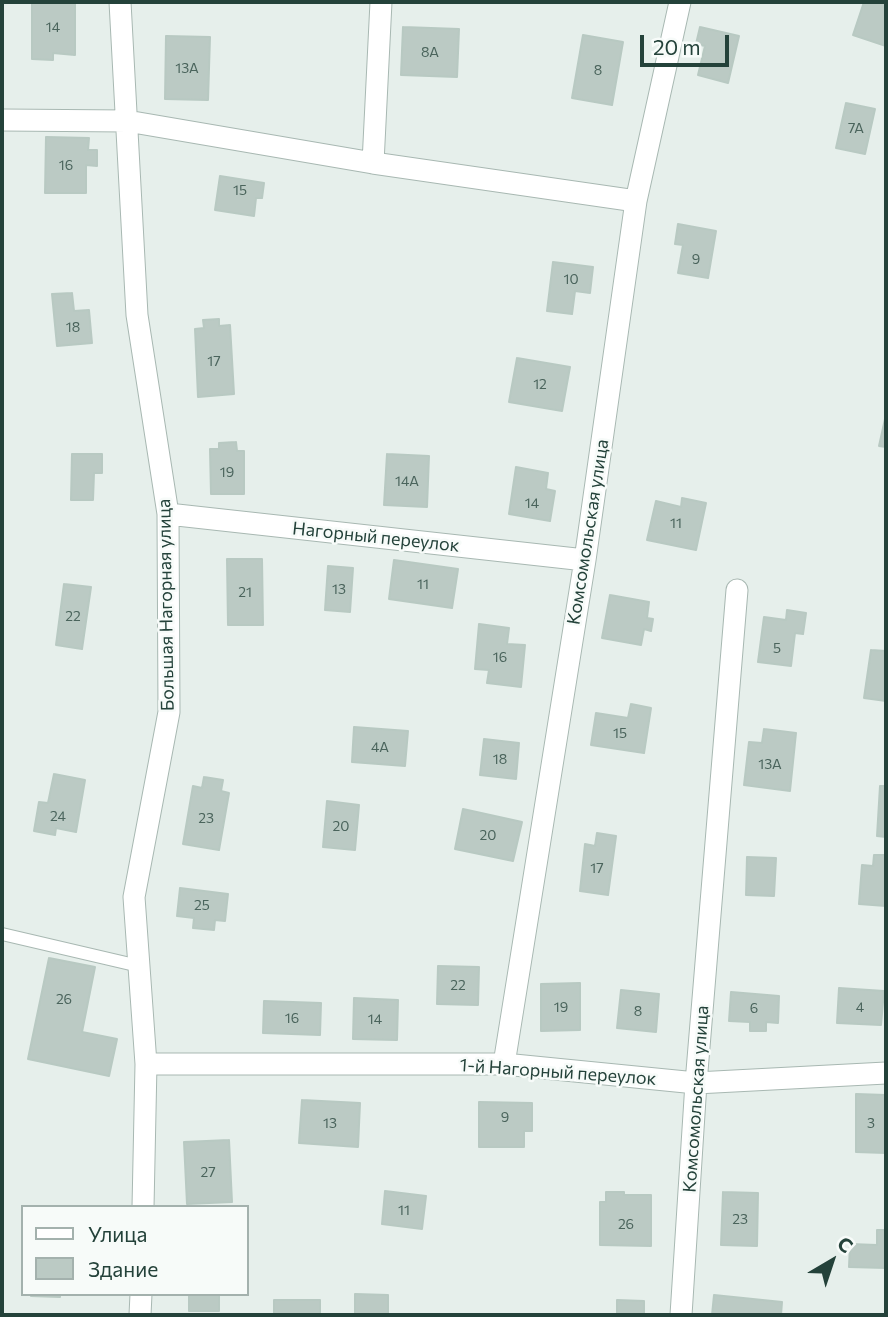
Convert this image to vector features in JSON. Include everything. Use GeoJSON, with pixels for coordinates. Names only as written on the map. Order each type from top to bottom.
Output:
{"type":"FeatureCollection","features":[{"type":"Feature","properties":{"kind":"street","name":"Большая Нагорная улица"},"geometry":{"type":"LineString","coordinates":[[120,2],[137,315],[167,514],[169,712],[134,897],[146,1063],[143,1205]]}},
{"type":"Feature","properties":{"kind":"street"},"geometry":{"type":"LineString","coordinates":[[373,163],[381,2]]}},
{"type":"Feature","properties":{"kind":"street","name":"Комсомольская улица"},"geometry":{"type":"LineString","coordinates":[[504,1064],[584,560],[636,201],[680,2]]}},
{"type":"Feature","properties":{"kind":"street"},"geometry":{"type":"LineString","coordinates":[[2,120],[127,121],[373,163],[636,201]]}},
{"type":"Feature","properties":{"kind":"street","name":"Нагорный переулок"},"geometry":{"type":"LineString","coordinates":[[167,514],[584,560]]}},
{"type":"Feature","properties":{"kind":"street","name":"Комсомольская улица"},"geometry":{"type":"LineString","coordinates":[[681,1315],[696,1083],[737,590]]}},
{"type":"Feature","properties":{"kind":"street","name":"1-й Нагорный переулок"},"geometry":{"type":"LineString","coordinates":[[146,1063],[504,1064],[696,1083],[886,1073]]}},
{"type":"Feature","properties":{"kind":"street"},"geometry":{"type":"LineString","coordinates":[[141,1296],[141,1315]]}},
{"type":"Feature","properties":{"kind":"lane"},"geometry":{"type":"LineString","coordinates":[[2,934],[139,966]]}},
{"type":"Feature","properties":{"kind":"building"},"geometry":{"type":"Polygon","coordinates":[[[32,2],[75,2],[75,55],[53,53],[53,60],[32,59],[32,2]]]}},
{"type":"Feature","properties":{"kind":"building"},"geometry":{"type":"Polygon","coordinates":[[[864,2],[886,2],[886,46],[853,35],[864,2]]]}},
{"type":"Feature","properties":{"kind":"building"},"geometry":{"type":"Polygon","coordinates":[[[403,27],[459,29],[457,77],[401,75],[403,27]]]}},
{"type":"Feature","properties":{"kind":"building"},"geometry":{"type":"Polygon","coordinates":[[[700,27],[739,36],[728,83],[698,75],[705,46],[696,44],[700,27]]]}},
{"type":"Feature","properties":{"kind":"building"},"geometry":{"type":"Polygon","coordinates":[[[583,35],[623,42],[612,105],[572,98],[583,35]]]}},
{"type":"Feature","properties":{"kind":"building"},"geometry":{"type":"Polygon","coordinates":[[[166,36],[210,37],[208,100],[165,99],[166,36]]]}},
{"type":"Feature","properties":{"kind":"building"},"geometry":{"type":"Polygon","coordinates":[[[846,103],[875,109],[865,154],[836,148],[846,103]]]}},
{"type":"Feature","properties":{"kind":"building"},"geometry":{"type":"Polygon","coordinates":[[[46,137],[89,138],[88,150],[97,150],[97,166],[86,165],[86,193],[45,193],[46,137]]]}},
{"type":"Feature","properties":{"kind":"building"},"geometry":{"type":"Polygon","coordinates":[[[220,176],[264,183],[262,198],[256,198],[254,216],[215,210],[220,176]]]}},
{"type":"Feature","properties":{"kind":"building"},"geometry":{"type":"Polygon","coordinates":[[[678,224],[716,231],[708,278],[678,273],[683,245],[675,244],[678,224]]]}},
{"type":"Feature","properties":{"kind":"building"},"geometry":{"type":"Polygon","coordinates":[[[553,262],[593,267],[590,293],[575,291],[572,314],[547,311],[553,262]]]}},
{"type":"Feature","properties":{"kind":"building"},"geometry":{"type":"Polygon","coordinates":[[[72,293],[74,311],[89,310],[92,343],[57,346],[52,294],[72,293]]]}},
{"type":"Feature","properties":{"kind":"building"},"geometry":{"type":"Polygon","coordinates":[[[219,319],[219,326],[230,325],[234,394],[198,397],[195,329],[204,328],[203,320],[219,319]]]}},
{"type":"Feature","properties":{"kind":"building"},"geometry":{"type":"Polygon","coordinates":[[[517,358],[570,367],[562,411],[509,402],[517,358]]]}},
{"type":"Feature","properties":{"kind":"building"},"geometry":{"type":"Polygon","coordinates":[[[886,419],[886,447],[879,446],[886,419]]]}},
{"type":"Feature","properties":{"kind":"building"},"geometry":{"type":"Polygon","coordinates":[[[236,442],[237,451],[244,451],[244,494],[211,494],[210,449],[219,449],[219,443],[236,442]]]}},
{"type":"Feature","properties":{"kind":"building"},"geometry":{"type":"Polygon","coordinates":[[[72,454],[102,454],[102,473],[94,473],[93,500],[71,500],[72,454]]]}},
{"type":"Feature","properties":{"kind":"building"},"geometry":{"type":"Polygon","coordinates":[[[387,454],[429,456],[427,507],[384,505],[387,454]]]}},
{"type":"Feature","properties":{"kind":"building"},"geometry":{"type":"Polygon","coordinates":[[[516,467],[548,473],[546,489],[555,491],[550,521],[509,514],[516,467]]]}},
{"type":"Feature","properties":{"kind":"building"},"geometry":{"type":"Polygon","coordinates":[[[682,498],[706,503],[696,550],[647,540],[656,501],[681,507],[682,498]]]}},
{"type":"Feature","properties":{"kind":"building"},"geometry":{"type":"Polygon","coordinates":[[[227,559],[262,559],[263,625],[228,625],[227,559]]]}},
{"type":"Feature","properties":{"kind":"building"},"geometry":{"type":"Polygon","coordinates":[[[394,560],[458,569],[452,608],[389,599],[394,560]]]}},
{"type":"Feature","properties":{"kind":"building"},"geometry":{"type":"Polygon","coordinates":[[[328,566],[353,568],[350,612],[325,610],[328,566]]]}},
{"type":"Feature","properties":{"kind":"building"},"geometry":{"type":"Polygon","coordinates":[[[64,584],[91,587],[82,649],[56,645],[64,584]]]}},
{"type":"Feature","properties":{"kind":"building"},"geometry":{"type":"Polygon","coordinates":[[[610,595],[649,602],[647,618],[653,619],[651,631],[644,629],[641,645],[602,638],[610,595]]]}},
{"type":"Feature","properties":{"kind":"building"},"geometry":{"type":"Polygon","coordinates":[[[787,610],[806,613],[803,634],[795,633],[791,666],[758,662],[764,617],[786,620],[787,610]]]}},
{"type":"Feature","properties":{"kind":"building"},"geometry":{"type":"Polygon","coordinates":[[[479,624],[509,628],[507,644],[525,645],[521,687],[487,683],[489,670],[475,669],[479,624]]]}},
{"type":"Feature","properties":{"kind":"building"},"geometry":{"type":"Polygon","coordinates":[[[871,650],[886,651],[886,701],[864,698],[871,650]]]}},
{"type":"Feature","properties":{"kind":"building"},"geometry":{"type":"Polygon","coordinates":[[[631,704],[651,708],[644,753],[591,745],[596,713],[628,718],[631,704]]]}},
{"type":"Feature","properties":{"kind":"building"},"geometry":{"type":"Polygon","coordinates":[[[354,727],[408,731],[405,766],[352,762],[354,727]]]}},
{"type":"Feature","properties":{"kind":"building"},"geometry":{"type":"Polygon","coordinates":[[[764,729],[796,733],[790,791],[744,785],[749,742],[762,743],[764,729]]]}},
{"type":"Feature","properties":{"kind":"building"},"geometry":{"type":"Polygon","coordinates":[[[484,739],[519,743],[516,779],[480,775],[484,739]]]}},
{"type":"Feature","properties":{"kind":"building"},"geometry":{"type":"Polygon","coordinates":[[[54,774],[85,780],[76,832],[56,828],[55,835],[34,831],[39,802],[48,803],[54,774]]]}},
{"type":"Feature","properties":{"kind":"building"},"geometry":{"type":"Polygon","coordinates":[[[204,777],[223,780],[221,791],[229,793],[219,850],[183,844],[193,786],[202,788],[204,777]]]}},
{"type":"Feature","properties":{"kind":"building"},"geometry":{"type":"Polygon","coordinates":[[[880,786],[886,786],[886,837],[877,836],[880,786]]]}},
{"type":"Feature","properties":{"kind":"building"},"geometry":{"type":"Polygon","coordinates":[[[327,801],[359,805],[355,850],[323,847],[327,801]]]}},
{"type":"Feature","properties":{"kind":"building"},"geometry":{"type":"Polygon","coordinates":[[[463,809],[522,822],[513,861],[455,849],[463,809]]]}},
{"type":"Feature","properties":{"kind":"building"},"geometry":{"type":"Polygon","coordinates":[[[597,833],[616,836],[608,895],[580,891],[585,844],[595,846],[597,833]]]}},
{"type":"Feature","properties":{"kind":"building"},"geometry":{"type":"Polygon","coordinates":[[[874,855],[886,855],[886,906],[859,904],[862,865],[873,866],[874,855]]]}},
{"type":"Feature","properties":{"kind":"building"},"geometry":{"type":"Polygon","coordinates":[[[747,857],[776,858],[774,896],[746,895],[747,857]]]}},
{"type":"Feature","properties":{"kind":"building"},"geometry":{"type":"Polygon","coordinates":[[[180,888],[228,894],[225,921],[215,920],[214,930],[193,928],[194,918],[177,916],[180,888]]]}},
{"type":"Feature","properties":{"kind":"building"},"geometry":{"type":"Polygon","coordinates":[[[49,958],[95,967],[82,1032],[117,1039],[109,1076],[28,1059],[49,958]]]}},
{"type":"Feature","properties":{"kind":"building"},"geometry":{"type":"Polygon","coordinates":[[[438,966],[479,967],[478,1005],[437,1004],[438,966]]]}},
{"type":"Feature","properties":{"kind":"building"},"geometry":{"type":"Polygon","coordinates":[[[580,983],[580,1030],[541,1031],[541,984],[580,983]]]}},
{"type":"Feature","properties":{"kind":"building"},"geometry":{"type":"Polygon","coordinates":[[[839,988],[884,991],[881,1025],[837,1023],[839,988]]]}},
{"type":"Feature","properties":{"kind":"building"},"geometry":{"type":"Polygon","coordinates":[[[621,990],[659,994],[656,1032],[617,1028],[621,990]]]}},
{"type":"Feature","properties":{"kind":"building"},"geometry":{"type":"Polygon","coordinates":[[[731,992],[779,996],[778,1023],[766,1022],[766,1031],[750,1031],[750,1022],[729,1021],[731,992]]]}},
{"type":"Feature","properties":{"kind":"building"},"geometry":{"type":"Polygon","coordinates":[[[354,998],[398,1000],[397,1040],[353,1039],[354,998]]]}},
{"type":"Feature","properties":{"kind":"building"},"geometry":{"type":"Polygon","coordinates":[[[264,1001],[321,1003],[320,1035],[263,1033],[264,1001]]]}},
{"type":"Feature","properties":{"kind":"building"},"geometry":{"type":"Polygon","coordinates":[[[856,1094],[886,1095],[886,1153],[856,1152],[856,1094]]]}},
{"type":"Feature","properties":{"kind":"building"},"geometry":{"type":"Polygon","coordinates":[[[302,1100],[360,1103],[358,1147],[299,1143],[302,1100]]]}},
{"type":"Feature","properties":{"kind":"building"},"geometry":{"type":"Polygon","coordinates":[[[479,1102],[532,1103],[532,1131],[524,1131],[524,1147],[479,1147],[479,1102]]]}},
{"type":"Feature","properties":{"kind":"building"},"geometry":{"type":"Polygon","coordinates":[[[229,1140],[232,1202],[187,1204],[184,1142],[229,1140]]]}},
{"type":"Feature","properties":{"kind":"building"},"geometry":{"type":"Polygon","coordinates":[[[385,1191],[426,1196],[422,1229],[382,1224],[385,1191]]]}},
{"type":"Feature","properties":{"kind":"building"},"geometry":{"type":"Polygon","coordinates":[[[606,1192],[651,1195],[651,1246],[600,1245],[600,1202],[606,1202],[606,1192]]]}},
{"type":"Feature","properties":{"kind":"building"},"geometry":{"type":"Polygon","coordinates":[[[723,1192],[758,1193],[757,1246],[721,1245],[723,1192]]]}},
{"type":"Feature","properties":{"kind":"building"},"geometry":{"type":"Polygon","coordinates":[[[877,1230],[886,1230],[886,1268],[849,1267],[850,1244],[877,1245],[877,1230]]]}},
{"type":"Feature","properties":{"kind":"building"},"geometry":{"type":"Polygon","coordinates":[[[355,1294],[388,1295],[388,1315],[355,1315],[355,1294]]]}},
{"type":"Feature","properties":{"kind":"building"},"geometry":{"type":"Polygon","coordinates":[[[714,1295],[782,1302],[781,1315],[712,1315],[714,1295]]]}},
{"type":"Feature","properties":{"kind":"building"},"geometry":{"type":"Polygon","coordinates":[[[189,1296],[219,1296],[219,1311],[189,1311],[189,1296]]]}},
{"type":"Feature","properties":{"kind":"building"},"geometry":{"type":"Polygon","coordinates":[[[274,1300],[320,1300],[320,1315],[274,1315],[274,1300]]]}},
{"type":"Feature","properties":{"kind":"building"},"geometry":{"type":"Polygon","coordinates":[[[617,1300],[644,1301],[644,1315],[617,1315],[617,1300]]]}}]}
